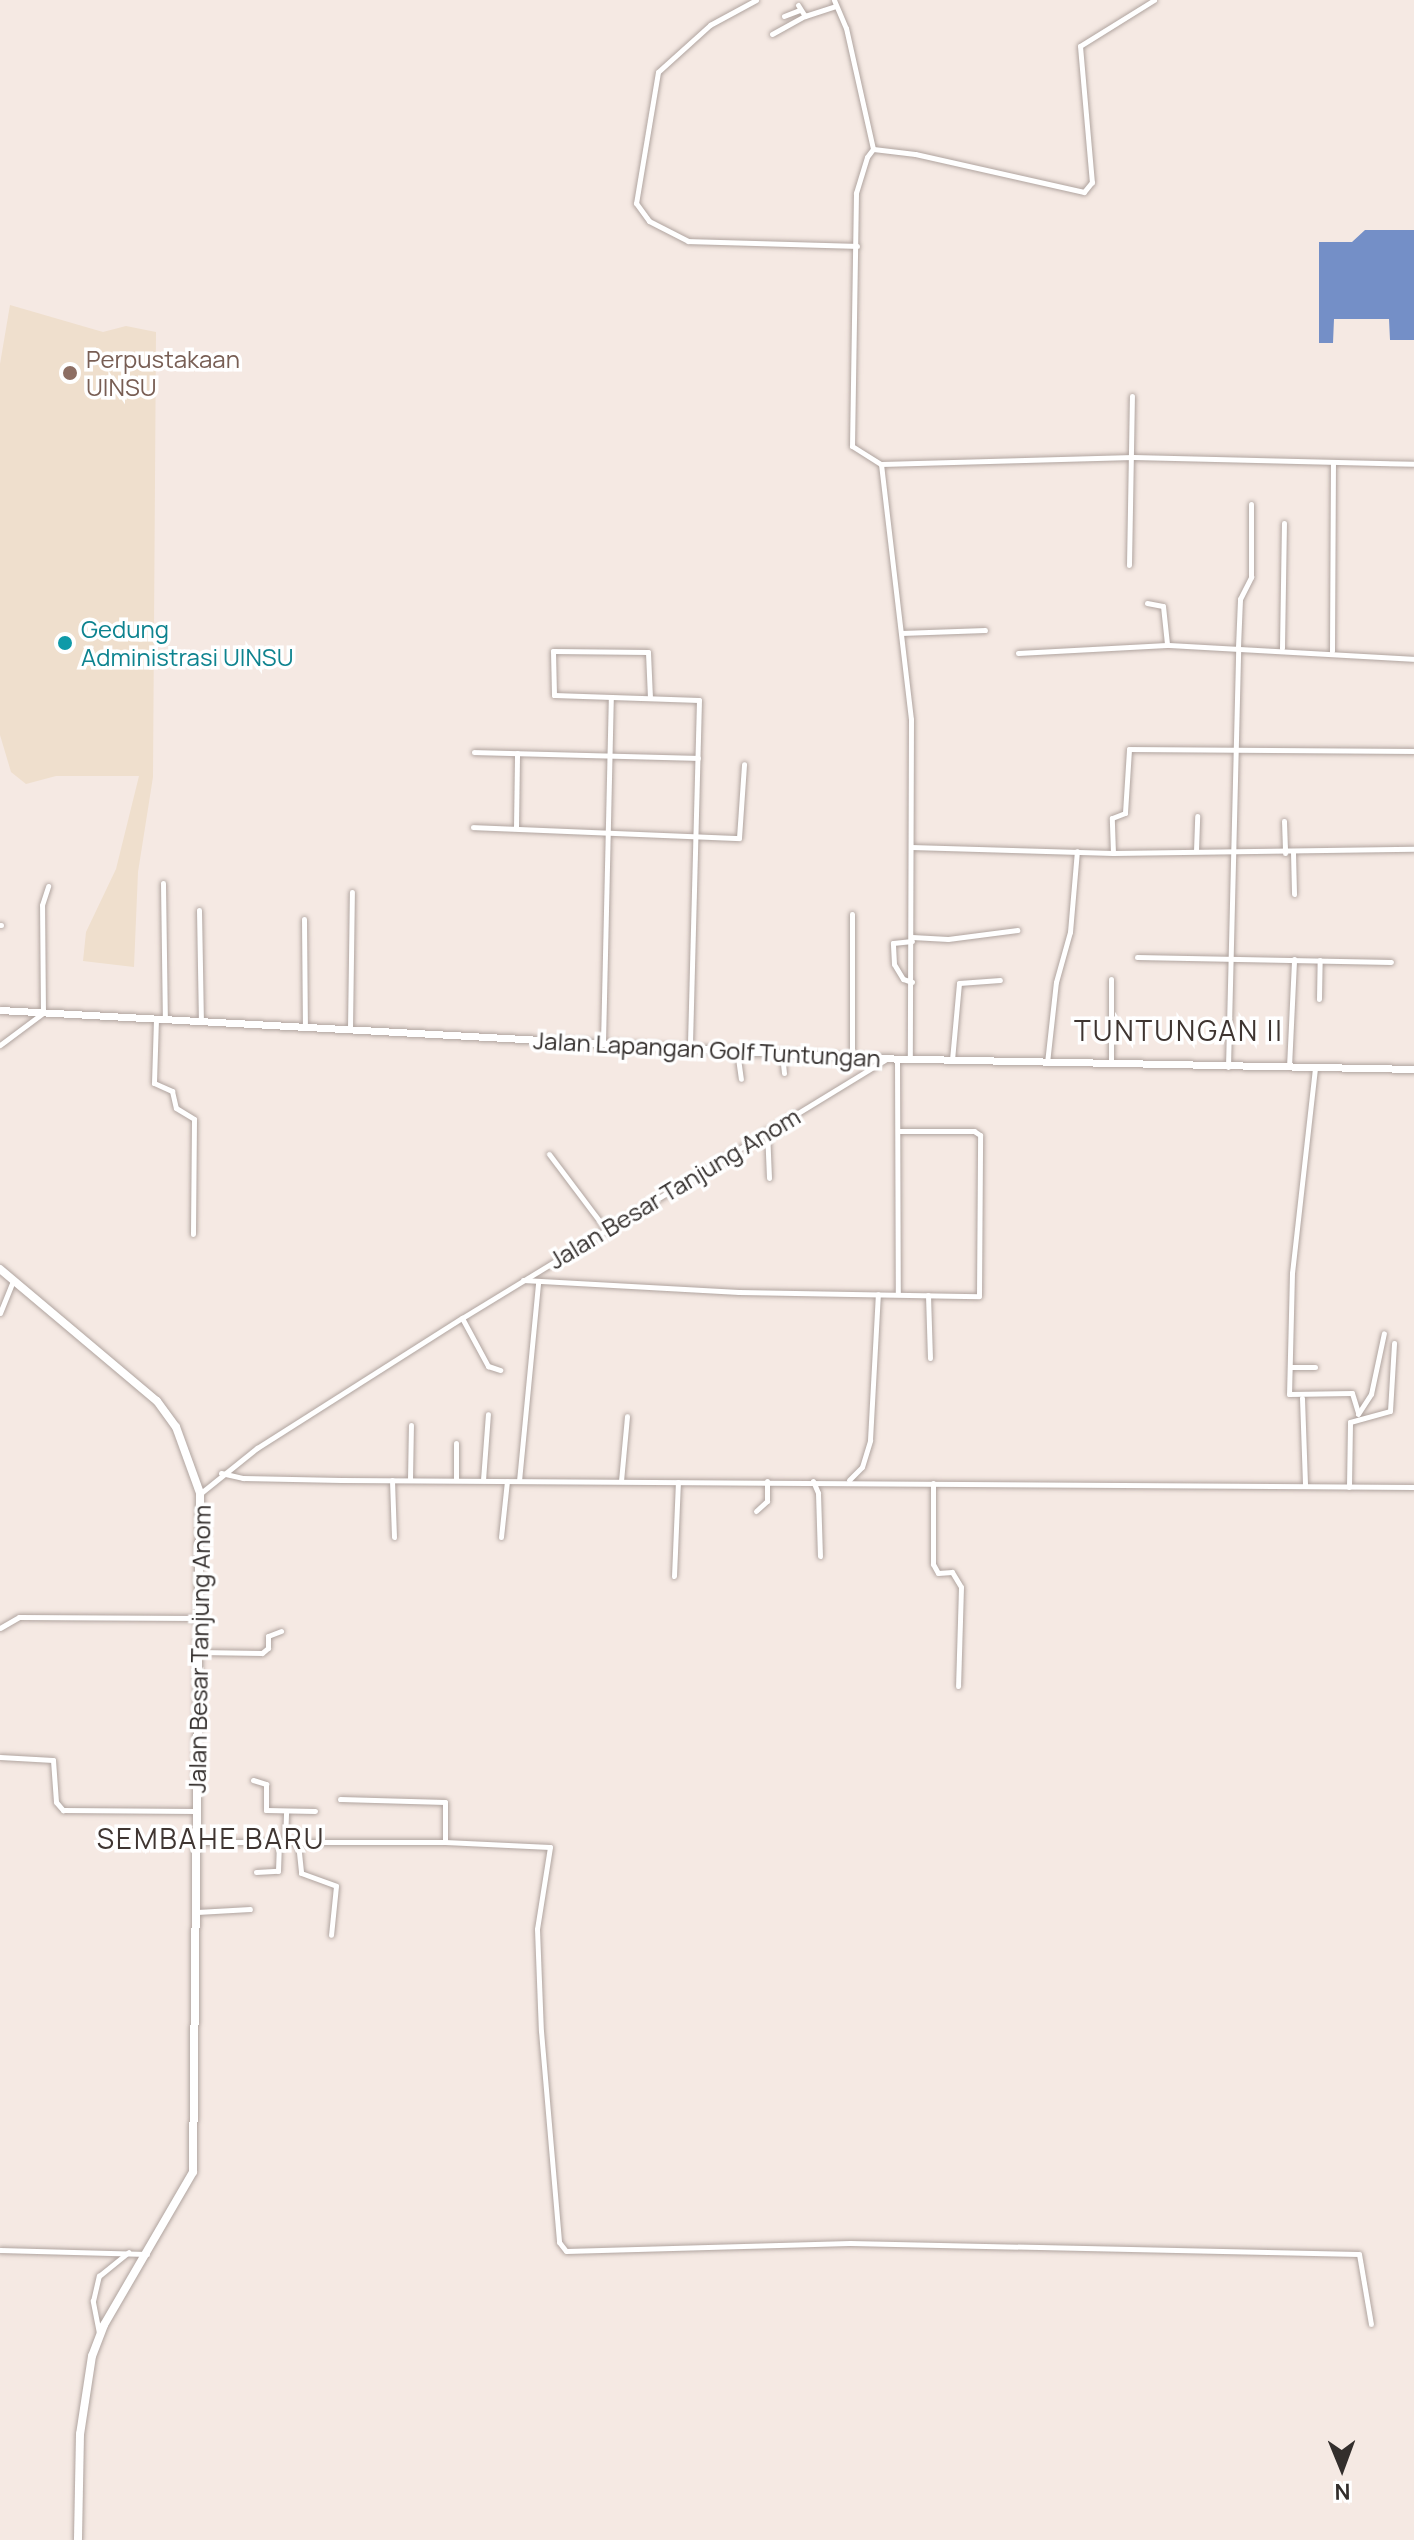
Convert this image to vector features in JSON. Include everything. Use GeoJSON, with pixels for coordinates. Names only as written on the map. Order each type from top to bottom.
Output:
{"type":"FeatureCollection","features":[{"type":"Feature","properties":{"kind":"main road"},"geometry":{"type":"LineString","coordinates":[[0,1269],[157,1401],[176,1427],[200,1493]]}},
{"type":"Feature","properties":{"kind":"main road","name":"Jalan Besar Tanjung Anom"},"geometry":{"type":"LineString","coordinates":[[78,2540],[80,2434],[86,2381],[100,2334],[193,2172],[200,1493]]}},
{"type":"Feature","properties":{"kind":"street"},"geometry":{"type":"LineString","coordinates":[[756,0],[710,25],[658,72],[636,203],[649,221],[688,241],[857,246]]}},
{"type":"Feature","properties":{"kind":"street"},"geometry":{"type":"LineString","coordinates":[[873,149],[1084,192],[1092,182],[1081,43],[1154,0]]}},
{"type":"Feature","properties":{"kind":"street"},"geometry":{"type":"LineString","coordinates":[[784,16],[834,3],[846,28],[873,149],[856,193],[852,446],[881,464],[1133,457],[1414,464]]}},
{"type":"Feature","properties":{"kind":"street"},"geometry":{"type":"LineString","coordinates":[[772,34],[801,11]]}},
{"type":"Feature","properties":{"kind":"street"},"geometry":{"type":"LineString","coordinates":[[1129,565],[1132,396]]}},
{"type":"Feature","properties":{"kind":"street"},"geometry":{"type":"LineString","coordinates":[[1332,651],[1333,463]]}},
{"type":"Feature","properties":{"kind":"street"},"geometry":{"type":"LineString","coordinates":[[881,464],[911,719],[910,1060]]}},
{"type":"Feature","properties":{"kind":"street"},"geometry":{"type":"LineString","coordinates":[[1228,1068],[1238,647],[1240,599],[1251,577],[1251,504]]}},
{"type":"Feature","properties":{"kind":"street"},"geometry":{"type":"LineString","coordinates":[[1282,648],[1284,523]]}},
{"type":"Feature","properties":{"kind":"street"},"geometry":{"type":"LineString","coordinates":[[1147,603],[1163,606],[1167,645]]}},
{"type":"Feature","properties":{"kind":"street"},"geometry":{"type":"LineString","coordinates":[[901,633],[985,630]]}},
{"type":"Feature","properties":{"kind":"street"},"geometry":{"type":"LineString","coordinates":[[1018,653],[1167,645],[1282,648],[1414,659]]}},
{"type":"Feature","properties":{"kind":"street"},"geometry":{"type":"LineString","coordinates":[[650,698],[648,652],[553,651],[552,695],[699,700],[690,1048]]}},
{"type":"Feature","properties":{"kind":"street"},"geometry":{"type":"LineString","coordinates":[[603,1043],[611,698]]}},
{"type":"Feature","properties":{"kind":"street"},"geometry":{"type":"LineString","coordinates":[[1113,853],[1112,818],[1126,810],[1127,751],[1414,751]]}},
{"type":"Feature","properties":{"kind":"street"},"geometry":{"type":"LineString","coordinates":[[474,752],[698,758]]}},
{"type":"Feature","properties":{"kind":"street"},"geometry":{"type":"LineString","coordinates":[[516,828],[517,753]]}},
{"type":"Feature","properties":{"kind":"street"},"geometry":{"type":"LineString","coordinates":[[473,827],[742,835],[744,764]]}},
{"type":"Feature","properties":{"kind":"street"},"geometry":{"type":"LineString","coordinates":[[1196,851],[1197,816]]}},
{"type":"Feature","properties":{"kind":"street"},"geometry":{"type":"LineString","coordinates":[[1284,821],[1285,853]]}},
{"type":"Feature","properties":{"kind":"street"},"geometry":{"type":"LineString","coordinates":[[911,847],[1113,853],[1414,849]]}},
{"type":"Feature","properties":{"kind":"street"},"geometry":{"type":"LineString","coordinates":[[1047,1063],[1056,982],[1070,932],[1077,851]]}},
{"type":"Feature","properties":{"kind":"street"},"geometry":{"type":"LineString","coordinates":[[1293,852],[1294,894]]}},
{"type":"Feature","properties":{"kind":"street"},"geometry":{"type":"LineString","coordinates":[[163,883],[161,1018],[154,1083],[172,1091],[176,1108],[194,1119],[193,1234]]}},
{"type":"Feature","properties":{"kind":"street"},"geometry":{"type":"LineString","coordinates":[[0,1045],[43,1013],[42,905],[48,886]]}},
{"type":"Feature","properties":{"kind":"street"},"geometry":{"type":"LineString","coordinates":[[350,1029],[352,892]]}},
{"type":"Feature","properties":{"kind":"street"},"geometry":{"type":"LineString","coordinates":[[199,910],[201,1021]]}},
{"type":"Feature","properties":{"kind":"street"},"geometry":{"type":"LineString","coordinates":[[852,914],[852,1057]]}},
{"type":"Feature","properties":{"kind":"street"},"geometry":{"type":"LineString","coordinates":[[304,919],[305,1027]]}},
{"type":"Feature","properties":{"kind":"street"},"geometry":{"type":"LineString","coordinates":[[912,982],[903,979],[894,964],[893,943],[1017,930]]}},
{"type":"Feature","properties":{"kind":"street"},"geometry":{"type":"LineString","coordinates":[[1137,957],[1391,962]]}},
{"type":"Feature","properties":{"kind":"street"},"geometry":{"type":"LineString","coordinates":[[1289,1068],[1294,959]]}},
{"type":"Feature","properties":{"kind":"street"},"geometry":{"type":"LineString","coordinates":[[1319,999],[1320,960]]}},
{"type":"Feature","properties":{"kind":"street"},"geometry":{"type":"LineString","coordinates":[[1111,979],[1111,1064]]}},
{"type":"Feature","properties":{"kind":"street"},"geometry":{"type":"LineString","coordinates":[[952,1061],[959,983],[1000,980]]}},
{"type":"Feature","properties":{"kind":"street","name":"Jalan Lapangan Golf Tuntungan"},"geometry":{"type":"LineString","coordinates":[[0,1010],[885,1059],[1228,1068],[1414,1069]]}},
{"type":"Feature","properties":{"kind":"street"},"geometry":{"type":"LineString","coordinates":[[737,1050],[741,1079]]}},
{"type":"Feature","properties":{"kind":"street"},"geometry":{"type":"LineString","coordinates":[[782,1053],[784,1073]]}},
{"type":"Feature","properties":{"kind":"street","name":"Jalan Besar Tanjung Anom"},"geometry":{"type":"LineString","coordinates":[[200,1493],[221,1473],[462,1318],[885,1059]]}},
{"type":"Feature","properties":{"kind":"street"},"geometry":{"type":"LineString","coordinates":[[897,1059],[898,1293]]}},
{"type":"Feature","properties":{"kind":"street"},"geometry":{"type":"LineString","coordinates":[[1315,1068],[1292,1273],[1289,1394],[1302,1397],[1352,1393],[1358,1416]]}},
{"type":"Feature","properties":{"kind":"street"},"geometry":{"type":"LineString","coordinates":[[767,1130],[769,1178]]}},
{"type":"Feature","properties":{"kind":"street"},"geometry":{"type":"LineString","coordinates":[[522,1280],[878,1294],[982,1293],[980,1135],[899,1131]]}},
{"type":"Feature","properties":{"kind":"street"},"geometry":{"type":"LineString","coordinates":[[549,1154],[607,1231]]}},
{"type":"Feature","properties":{"kind":"street"},"geometry":{"type":"LineString","coordinates":[[0,1313],[13,1280]]}},
{"type":"Feature","properties":{"kind":"street"},"geometry":{"type":"LineString","coordinates":[[519,1481],[538,1283]]}},
{"type":"Feature","properties":{"kind":"street"},"geometry":{"type":"LineString","coordinates":[[849,1480],[862,1467],[870,1440],[878,1294]]}},
{"type":"Feature","properties":{"kind":"street"},"geometry":{"type":"LineString","coordinates":[[928,1295],[930,1358]]}},
{"type":"Feature","properties":{"kind":"street"},"geometry":{"type":"LineString","coordinates":[[462,1318],[486,1363],[500,1370]]}},
{"type":"Feature","properties":{"kind":"street"},"geometry":{"type":"LineString","coordinates":[[1349,1487],[1349,1429],[1371,1394],[1384,1333]]}},
{"type":"Feature","properties":{"kind":"street"},"geometry":{"type":"LineString","coordinates":[[1358,1416],[1390,1411],[1394,1343]]}},
{"type":"Feature","properties":{"kind":"street"},"geometry":{"type":"LineString","coordinates":[[1290,1367],[1315,1367]]}},
{"type":"Feature","properties":{"kind":"street"},"geometry":{"type":"LineString","coordinates":[[1302,1397],[1306,1406],[1305,1485]]}},
{"type":"Feature","properties":{"kind":"street"},"geometry":{"type":"LineString","coordinates":[[483,1480],[488,1414]]}},
{"type":"Feature","properties":{"kind":"street"},"geometry":{"type":"LineString","coordinates":[[621,1481],[627,1416]]}},
{"type":"Feature","properties":{"kind":"street"},"geometry":{"type":"LineString","coordinates":[[410,1480],[411,1425]]}},
{"type":"Feature","properties":{"kind":"street"},"geometry":{"type":"LineString","coordinates":[[456,1443],[456,1480]]}},
{"type":"Feature","properties":{"kind":"street"},"geometry":{"type":"LineString","coordinates":[[221,1473],[243,1478],[392,1480],[849,1480],[1414,1487]]}},
{"type":"Feature","properties":{"kind":"street"},"geometry":{"type":"LineString","coordinates":[[392,1480],[394,1537]]}},
{"type":"Feature","properties":{"kind":"street"},"geometry":{"type":"LineString","coordinates":[[501,1537],[507,1481]]}},
{"type":"Feature","properties":{"kind":"street"},"geometry":{"type":"LineString","coordinates":[[756,1511],[767,1501],[767,1481]]}},
{"type":"Feature","properties":{"kind":"street"},"geometry":{"type":"LineString","coordinates":[[813,1481],[818,1493],[820,1556]]}},
{"type":"Feature","properties":{"kind":"street"},"geometry":{"type":"LineString","coordinates":[[674,1576],[678,1482]]}},
{"type":"Feature","properties":{"kind":"street"},"geometry":{"type":"LineString","coordinates":[[933,1483],[933,1564],[938,1573],[952,1572],[961,1587],[958,1686]]}},
{"type":"Feature","properties":{"kind":"street"},"geometry":{"type":"LineString","coordinates":[[0,1628],[19,1617],[197,1618]]}},
{"type":"Feature","properties":{"kind":"street"},"geometry":{"type":"LineString","coordinates":[[198,1652],[262,1653],[268,1648],[268,1636],[281,1631]]}},
{"type":"Feature","properties":{"kind":"street"},"geometry":{"type":"LineString","coordinates":[[0,1757],[53,1760],[56,1802],[63,1810],[197,1811]]}},
{"type":"Feature","properties":{"kind":"street"},"geometry":{"type":"LineString","coordinates":[[253,1780],[266,1784],[266,1810],[315,1811]]}},
{"type":"Feature","properties":{"kind":"street"},"geometry":{"type":"LineString","coordinates":[[340,1799],[447,1803],[445,1842]]}},
{"type":"Feature","properties":{"kind":"street"},"geometry":{"type":"LineString","coordinates":[[256,1872],[278,1871],[286,1811]]}},
{"type":"Feature","properties":{"kind":"street"},"geometry":{"type":"LineString","coordinates":[[197,1842],[445,1842],[550,1847],[537,1929],[540,2016],[559,2242],[566,2251],[850,2243],[1359,2254],[1371,2324]]}},
{"type":"Feature","properties":{"kind":"street"},"geometry":{"type":"LineString","coordinates":[[298,1843],[301,1873],[336,1886],[331,1935]]}},
{"type":"Feature","properties":{"kind":"street"},"geometry":{"type":"LineString","coordinates":[[197,1912],[250,1909]]}},
{"type":"Feature","properties":{"kind":"street"},"geometry":{"type":"LineString","coordinates":[[0,2250],[147,2254]]}},
{"type":"Feature","properties":{"kind":"street"},"geometry":{"type":"LineString","coordinates":[[100,2334],[93,2301],[99,2276],[129,2252]]}},
{"type":"Feature","properties":{"kind":"shaded area"},"geometry":{"type":"Polygon","coordinates":[[[10,305],[103,332],[126,326],[156,332],[153,777],[138,872],[134,967],[83,961],[86,932],[116,869],[139,776],[56,776],[26,784],[11,772],[0,735],[0,364],[10,305]]]}},
{"type":"Feature","properties":{"kind":"water"},"geometry":{"type":"Polygon","coordinates":[[[1365,230],[1414,230],[1414,340],[1390,340],[1389,319],[1334,319],[1333,343],[1319,343],[1319,242],[1352,242],[1365,230]]]}},
{"type":"Feature","properties":{"kind":"place","name":"Perpustakaan UINSU"},"geometry":{"type":"Point","coordinates":[70,373]}},
{"type":"Feature","properties":{"kind":"place","name":"Gedung Administrasi UINSU"},"geometry":{"type":"Point","coordinates":[65,643]}},
{"type":"Feature","properties":{"kind":"district","name":"TUNTUNGAN II"},"geometry":{"type":"Point","coordinates":[1179,1030]}},
{"type":"Feature","properties":{"kind":"district","name":"SEMBAHE BARU"},"geometry":{"type":"Point","coordinates":[211,1838]}}]}
